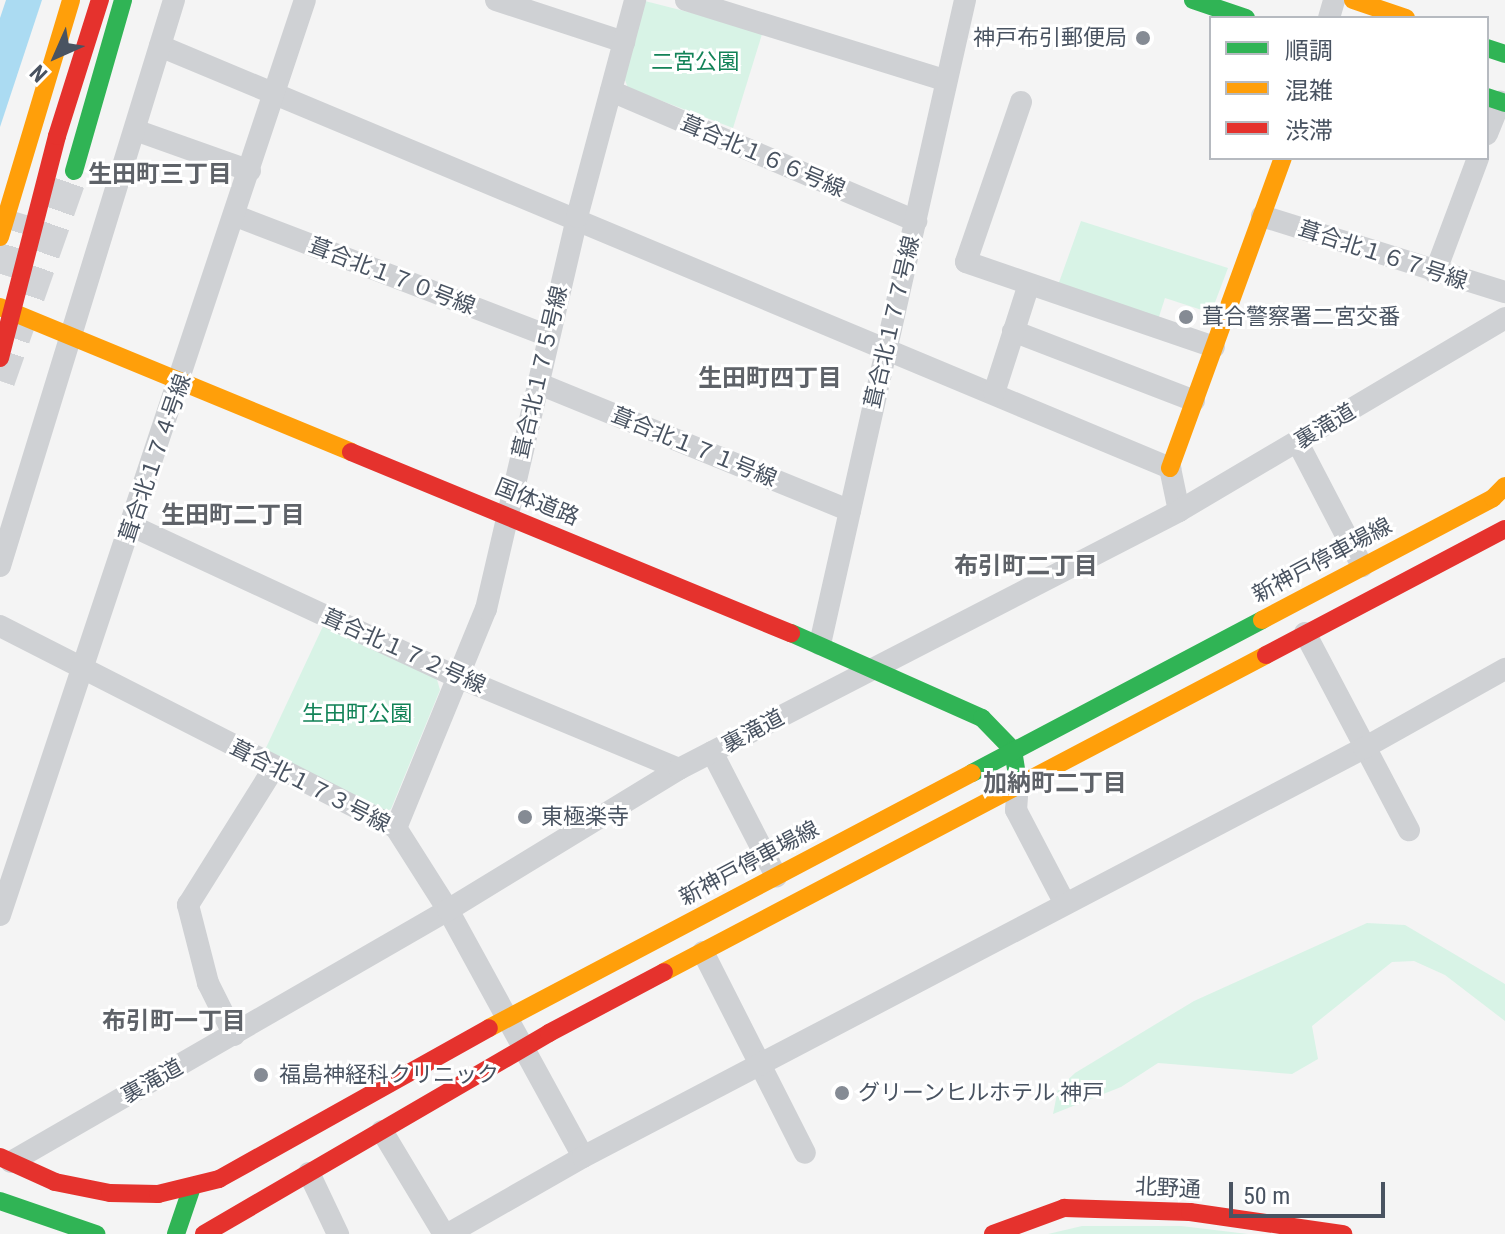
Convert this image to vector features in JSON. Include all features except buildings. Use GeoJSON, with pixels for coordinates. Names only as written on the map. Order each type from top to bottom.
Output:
{"type":"FeatureCollection","features":[{"type":"Feature","properties":{"kind":"main road"},"geometry":{"type":"LineString","coordinates":[[0,237],[71,0]]}},
{"type":"Feature","properties":{"kind":"main road"},"geometry":{"type":"LineString","coordinates":[[0,358],[4,308],[100,0]]}},
{"type":"Feature","properties":{"kind":"main road"},"geometry":{"type":"LineString","coordinates":[[74,171],[123,0]]}},
{"type":"Feature","properties":{"kind":"main road"},"geometry":{"type":"LineString","coordinates":[[1193,0],[1240,16]]}},
{"type":"Feature","properties":{"kind":"main road"},"geometry":{"type":"LineString","coordinates":[[1353,0],[1402,16]]}},
{"type":"Feature","properties":{"kind":"main road"},"geometry":{"type":"LineString","coordinates":[[1170,468],[1282,160]]}},
{"type":"Feature","properties":{"kind":"main road","name":"国体道路"},"geometry":{"type":"LineString","coordinates":[[4,308],[72,339],[820,644],[982,718],[1013,750]]}},
{"type":"Feature","properties":{"kind":"main road","name":"新神戸停車場線"},"geometry":{"type":"LineString","coordinates":[[6,1159],[55,1182],[110,1193],[191,1190],[508,1018],[1493,498],[1505,486]]}},
{"type":"Feature","properties":{"kind":"main road"},"geometry":{"type":"LineString","coordinates":[[204,1234],[523,1047],[1018,782],[1505,529]]}},
{"type":"Feature","properties":{"kind":"main road"},"geometry":{"type":"LineString","coordinates":[[1013,750],[1018,782]]}},
{"type":"Feature","properties":{"kind":"main road"},"geometry":{"type":"LineString","coordinates":[[176,1234],[191,1190]]}},
{"type":"Feature","properties":{"kind":"main road"},"geometry":{"type":"LineString","coordinates":[[0,1201],[96,1234]]}},
{"type":"Feature","properties":{"kind":"main road","name":"北野通"},"geometry":{"type":"LineString","coordinates":[[993,1234],[1064,1208],[1190,1212],[1331,1233]]}},
{"type":"Feature","properties":{"kind":"street"},"geometry":{"type":"LineString","coordinates":[[0,566],[174,0]]}},
{"type":"Feature","properties":{"kind":"street","name":"葺合北１７４号線"},"geometry":{"type":"LineString","coordinates":[[0,915],[236,216],[305,0]]}},
{"type":"Feature","properties":{"kind":"street"},"geometry":{"type":"LineString","coordinates":[[496,0],[624,42]]}},
{"type":"Feature","properties":{"kind":"street","name":"葺合北１７５号線"},"geometry":{"type":"LineString","coordinates":[[396,828],[486,609],[505,516],[577,217],[635,0]]}},
{"type":"Feature","properties":{"kind":"street"},"geometry":{"type":"LineString","coordinates":[[686,0],[945,80]]}},
{"type":"Feature","properties":{"kind":"street","name":"葺合北１７７号線"},"geometry":{"type":"LineString","coordinates":[[820,644],[965,0]]}},
{"type":"Feature","properties":{"kind":"street"},"geometry":{"type":"LineString","coordinates":[[160,46],[274,96],[577,217],[884,350],[1170,468],[1179,511]]}},
{"type":"Feature","properties":{"kind":"street","name":"葺合北１６６号線"},"geometry":{"type":"LineString","coordinates":[[611,91],[916,221]]}},
{"type":"Feature","properties":{"kind":"street"},"geometry":{"type":"LineString","coordinates":[[1489,127],[1497,101]]}},
{"type":"Feature","properties":{"kind":"street"},"geometry":{"type":"LineString","coordinates":[[1021,102],[966,262],[1214,347]]}},
{"type":"Feature","properties":{"kind":"street"},"geometry":{"type":"LineString","coordinates":[[135,130],[250,171]]}},
{"type":"Feature","properties":{"kind":"street"},"geometry":{"type":"LineString","coordinates":[[1435,273],[1477,160]]}},
{"type":"Feature","properties":{"kind":"street","name":"葺合北１７０号線"},"geometry":{"type":"LineString","coordinates":[[236,216],[548,336]]}},
{"type":"Feature","properties":{"kind":"street","name":"葺合北１６７号線"},"geometry":{"type":"LineString","coordinates":[[1262,216],[1435,273],[1505,292]]}},
{"type":"Feature","properties":{"kind":"street"},"geometry":{"type":"LineString","coordinates":[[994,393],[1029,284]]}},
{"type":"Feature","properties":{"kind":"street","name":"裏滝道"},"geometry":{"type":"LineString","coordinates":[[6,1159],[234,1035],[448,910],[679,769],[1179,511],[1505,318]]}},
{"type":"Feature","properties":{"kind":"street"},"geometry":{"type":"LineString","coordinates":[[1013,331],[1194,401]]}},
{"type":"Feature","properties":{"kind":"street","name":"葺合北１７１号線"},"geometry":{"type":"LineString","coordinates":[[537,383],[850,511]]}},
{"type":"Feature","properties":{"kind":"street"},"geometry":{"type":"LineString","coordinates":[[1298,443],[1362,566]]}},
{"type":"Feature","properties":{"kind":"street","name":"葺合北１７２号線"},"geometry":{"type":"LineString","coordinates":[[132,526],[458,677],[679,769]]}},
{"type":"Feature","properties":{"kind":"street","name":"葺合北１７３号線"},"geometry":{"type":"LineString","coordinates":[[0,626],[396,828],[448,910],[583,1157]]}},
{"type":"Feature","properties":{"kind":"street"},"geometry":{"type":"LineString","coordinates":[[1305,633],[1409,830]]}},
{"type":"Feature","properties":{"kind":"street"},"geometry":{"type":"LineString","coordinates":[[382,1131],[446,1234],[583,1157],[1064,902],[1364,748],[1505,669]]}},
{"type":"Feature","properties":{"kind":"street"},"geometry":{"type":"LineString","coordinates":[[712,752],[776,876]]}},
{"type":"Feature","properties":{"kind":"street"},"geometry":{"type":"LineString","coordinates":[[234,1035],[208,983],[188,905],[274,768]]}},
{"type":"Feature","properties":{"kind":"street"},"geometry":{"type":"LineString","coordinates":[[1018,782],[1016,810],[1064,902]]}},
{"type":"Feature","properties":{"kind":"street"},"geometry":{"type":"LineString","coordinates":[[703,952],[758,1066],[805,1153]]}},
{"type":"Feature","properties":{"kind":"street"},"geometry":{"type":"LineString","coordinates":[[309,1173],[338,1234]]}},
{"type":"Feature","properties":{"kind":"green space","name":"二宮公園"},"geometry":{"type":"Polygon","coordinates":[[[641,0],[763,31],[733,128],[628,88],[622,72],[641,0]]]}},
{"type":"Feature","properties":{"kind":"green space"},"geometry":{"type":"Polygon","coordinates":[[[1081,221],[1228,268],[1211,313],[1165,298],[1157,323],[1057,288],[1081,221]]]}},
{"type":"Feature","properties":{"kind":"green space","name":"生田町公園"},"geometry":{"type":"Polygon","coordinates":[[[324,624],[436,676],[440,690],[391,809],[383,813],[264,752],[324,624]]]}},
{"type":"Feature","properties":{"kind":"green space"},"geometry":{"type":"Polygon","coordinates":[[[1367,923],[1405,925],[1505,984],[1505,1021],[1445,975],[1414,961],[1392,962],[1312,1026],[1318,1059],[1292,1074],[1158,1063],[1121,1087],[1053,1114],[1058,1089],[1075,1073],[1194,1001],[1367,923]]]}},
{"type":"Feature","properties":{"kind":"green space"},"geometry":{"type":"Polygon","coordinates":[[[1082,1226],[1181,1226],[1248,1234],[1048,1234],[1082,1226]]]}},
{"type":"Feature","properties":{"kind":"water"},"geometry":{"type":"Polygon","coordinates":[[[6,0],[42,0],[0,127],[0,18],[6,0]]]}},
{"type":"Feature","properties":{"kind":"tunnel"},"geometry":{"type":"LineString","coordinates":[[0,381],[74,171]]}},
{"type":"Feature","properties":{"kind":"tunnel"},"geometry":{"type":"LineString","coordinates":[[0,274],[18,213]]}},
{"type":"Feature","properties":{"kind":"traffic: fast"},"geometry":{"type":"LineString","coordinates":[[74,171],[123,0]]}},
{"type":"Feature","properties":{"kind":"traffic: fast"},"geometry":{"type":"LineString","coordinates":[[1193,0],[1240,16]]}},
{"type":"Feature","properties":{"kind":"traffic: fast"},"geometry":{"type":"LineString","coordinates":[[1489,49],[1505,54]]}},
{"type":"Feature","properties":{"kind":"traffic: fast"},"geometry":{"type":"LineString","coordinates":[[1489,98],[1505,103]]}},
{"type":"Feature","properties":{"kind":"traffic: fast"},"geometry":{"type":"LineString","coordinates":[[972,773],[1262,620]]}},
{"type":"Feature","properties":{"kind":"traffic: fast"},"geometry":{"type":"LineString","coordinates":[[791,633],[982,718],[1013,750],[1017,775]]}},
{"type":"Feature","properties":{"kind":"traffic: fast"},"geometry":{"type":"LineString","coordinates":[[176,1234],[191,1190]]}},
{"type":"Feature","properties":{"kind":"traffic: fast"},"geometry":{"type":"LineString","coordinates":[[0,1201],[96,1234]]}},
{"type":"Feature","properties":{"kind":"traffic: slow"},"geometry":{"type":"LineString","coordinates":[[0,237],[71,0]]}},
{"type":"Feature","properties":{"kind":"traffic: slow"},"geometry":{"type":"LineString","coordinates":[[1353,0],[1400,16]]}},
{"type":"Feature","properties":{"kind":"traffic: slow"},"geometry":{"type":"LineString","coordinates":[[1170,468],[1282,160]]}},
{"type":"Feature","properties":{"kind":"traffic: slow"},"geometry":{"type":"LineString","coordinates":[[0,307],[351,452]]}},
{"type":"Feature","properties":{"kind":"traffic: slow"},"geometry":{"type":"LineString","coordinates":[[1262,620],[1493,498],[1505,486]]}},
{"type":"Feature","properties":{"kind":"traffic: slow"},"geometry":{"type":"LineString","coordinates":[[664,972],[1266,655]]}},
{"type":"Feature","properties":{"kind":"traffic: slow"},"geometry":{"type":"LineString","coordinates":[[489,1028],[972,773]]}},
{"type":"Feature","properties":{"kind":"traffic: jam"},"geometry":{"type":"LineString","coordinates":[[0,358],[57,136],[100,0]]}},
{"type":"Feature","properties":{"kind":"traffic: jam"},"geometry":{"type":"LineString","coordinates":[[351,452],[791,633]]}},
{"type":"Feature","properties":{"kind":"traffic: jam"},"geometry":{"type":"LineString","coordinates":[[1266,655],[1505,529]]}},
{"type":"Feature","properties":{"kind":"traffic: jam"},"geometry":{"type":"LineString","coordinates":[[204,1234],[549,1033],[664,972]]}},
{"type":"Feature","properties":{"kind":"traffic: jam"},"geometry":{"type":"LineString","coordinates":[[0,1157],[55,1182],[110,1193],[158,1194],[219,1179],[489,1028]]}},
{"type":"Feature","properties":{"kind":"traffic: jam"},"geometry":{"type":"LineString","coordinates":[[993,1234],[1064,1208],[1190,1212],[1343,1234]]}},
{"type":"Feature","properties":{"kind":"place","name":"神戸布引郵便局"},"geometry":{"type":"Point","coordinates":[1143,38]}},
{"type":"Feature","properties":{"kind":"place","name":"葺合警察署二宮交番"},"geometry":{"type":"Point","coordinates":[1186,317]}},
{"type":"Feature","properties":{"kind":"place","name":"東極楽寺"},"geometry":{"type":"Point","coordinates":[525,817]}},
{"type":"Feature","properties":{"kind":"place","name":"福島神経科クリニック"},"geometry":{"type":"Point","coordinates":[261,1075]}},
{"type":"Feature","properties":{"kind":"place","name":"グリーンヒルホテル 神戸"},"geometry":{"type":"Point","coordinates":[842,1093]}},
{"type":"Feature","properties":{"kind":"district","name":"生田町三丁目"},"geometry":{"type":"Point","coordinates":[160,175]}},
{"type":"Feature","properties":{"kind":"district","name":"生田町四丁目"},"geometry":{"type":"Point","coordinates":[770,379]}},
{"type":"Feature","properties":{"kind":"district","name":"生田町二丁目"},"geometry":{"type":"Point","coordinates":[233,516]}},
{"type":"Feature","properties":{"kind":"district","name":"布引町二丁目"},"geometry":{"type":"Point","coordinates":[1026,567]}},
{"type":"Feature","properties":{"kind":"district","name":"加納町二丁目"},"geometry":{"type":"Point","coordinates":[1055,784]}},
{"type":"Feature","properties":{"kind":"district","name":"布引町一丁目"},"geometry":{"type":"Point","coordinates":[174,1022]}}]}
